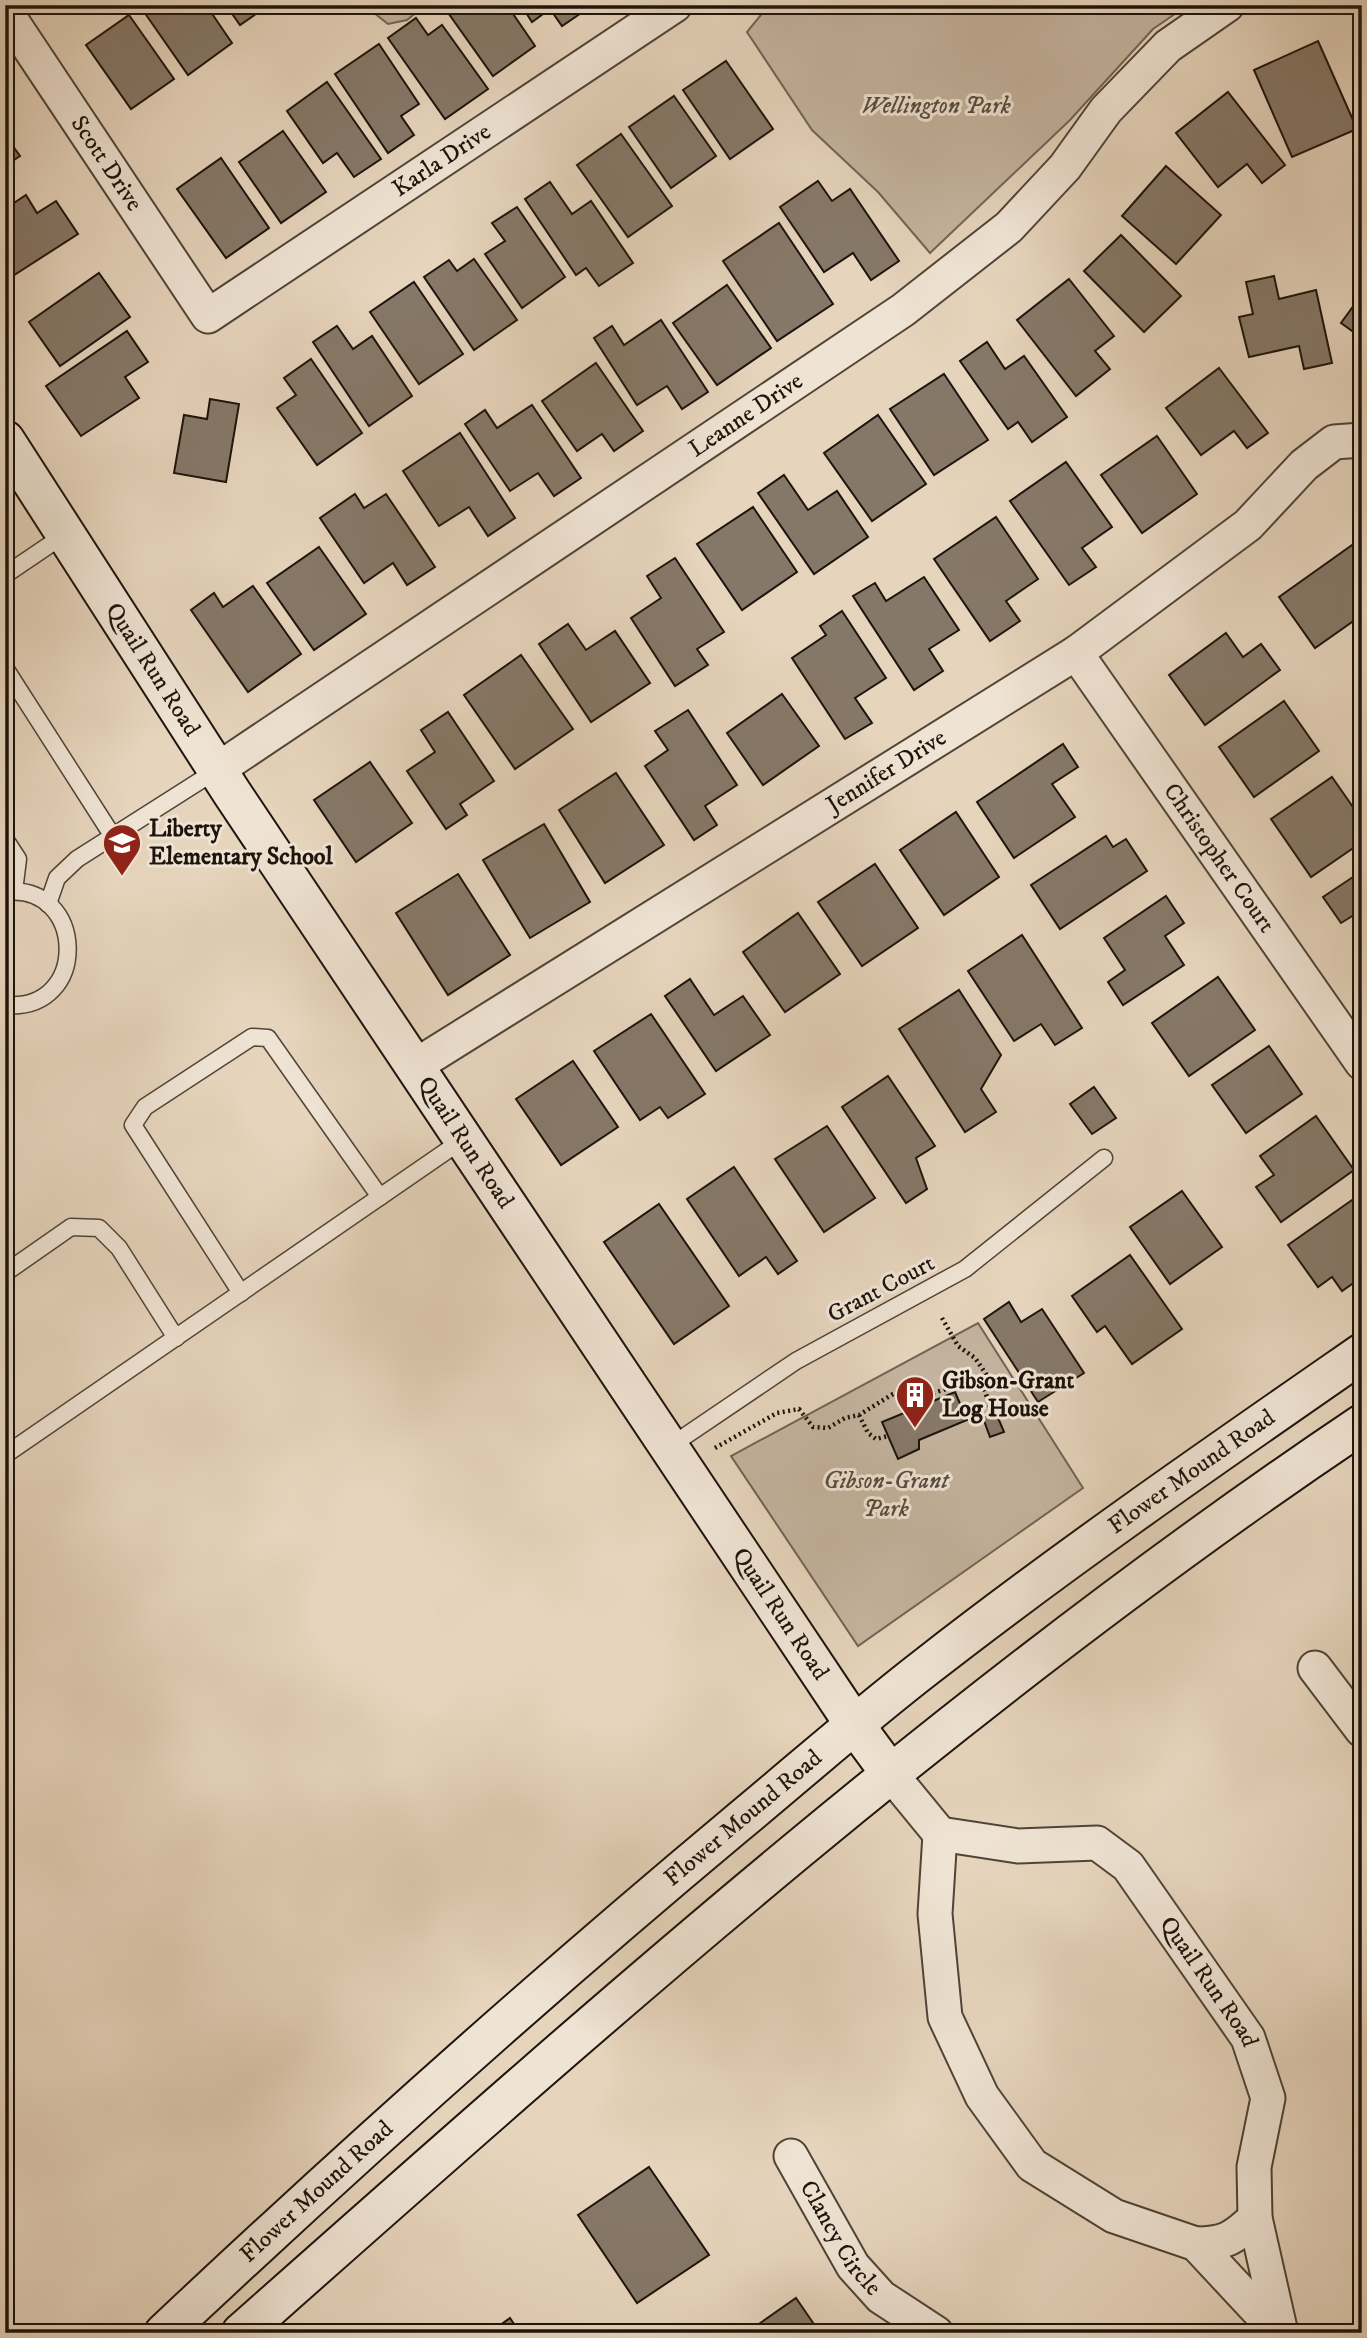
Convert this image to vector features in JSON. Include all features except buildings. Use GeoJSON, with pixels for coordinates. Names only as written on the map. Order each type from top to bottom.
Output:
{"type":"FeatureCollection","features":[{"type":"Feature","properties":{"kind":"main road","name":"Quail Run Road"},"geometry":{"type":"LineString","coordinates":[[5,440],[218,770],[854,1724],[890,1773]]}},
{"type":"Feature","properties":{"kind":"main road","name":"Flower Mound Road"},"geometry":{"type":"LineString","coordinates":[[164,2333],[360,2150],[643,1902],[854,1724],[1053,1573],[1362,1353]]}},
{"type":"Feature","properties":{"kind":"main road"},"geometry":{"type":"LineString","coordinates":[[241,2333],[706,1927],[890,1773],[1150,1573],[1362,1423]]}},
{"type":"Feature","properties":{"kind":"street"},"geometry":{"type":"LineString","coordinates":[[5,11],[14,5]]}},
{"type":"Feature","properties":{"kind":"street","name":"Karla Drive"},"geometry":{"type":"LineString","coordinates":[[208,316],[675,5]]}},
{"type":"Feature","properties":{"kind":"street","name":"Leanne Drive"},"geometry":{"type":"LineString","coordinates":[[218,770],[903,310],[1009,228],[1065,167],[1106,110],[1159,55],[1227,5]]}},
{"type":"Feature","properties":{"kind":"street","name":"Scott Drive"},"geometry":{"type":"LineString","coordinates":[[5,11],[208,316]]}},
{"type":"Feature","properties":{"kind":"street","name":"Jennifer Drive"},"geometry":{"type":"LineString","coordinates":[[415,1066],[1076,653],[1248,525],[1304,465],[1348,441]]}},
{"type":"Feature","properties":{"kind":"street","name":"Christopher Court"},"geometry":{"type":"LineString","coordinates":[[1076,653],[1362,1063]]}},
{"type":"Feature","properties":{"kind":"street"},"geometry":{"type":"LineString","coordinates":[[1315,1668],[1362,1730]]}},
{"type":"Feature","properties":{"kind":"street","name":"Quail Run Road"},"geometry":{"type":"LineString","coordinates":[[890,1773],[940,1834],[1018,1846],[1097,1843],[1128,1867],[1248,2038],[1268,2098],[1254,2167],[1255,2218],[1280,2333]]}},
{"type":"Feature","properties":{"kind":"street","name":"Quail Run Road"},"geometry":{"type":"LineString","coordinates":[[940,1834],[935,1914],[945,2017],[982,2096],[1032,2165],[1114,2216],[1196,2244],[1218,2244],[1236,2236],[1255,2218]]}},
{"type":"Feature","properties":{"kind":"street","name":"Clancy Circle"},"geometry":{"type":"LineString","coordinates":[[791,2156],[853,2266],[881,2297],[936,2333]]}},
{"type":"Feature","properties":{"kind":"street","name":"Quail Run Road"},"geometry":{"type":"LineString","coordinates":[[1196,2244],[1280,2333]]}},
{"type":"Feature","properties":{"kind":"lane"},"geometry":{"type":"LineString","coordinates":[[5,575],[67,533]]}},
{"type":"Feature","properties":{"kind":"lane"},"geometry":{"type":"LineString","coordinates":[[5,668],[112,835]]}},
{"type":"Feature","properties":{"kind":"lane"},"geometry":{"type":"LineString","coordinates":[[48,904],[57,878],[77,859],[218,770]]}},
{"type":"Feature","properties":{"kind":"lane"},"geometry":{"type":"LineString","coordinates":[[5,839],[18,859],[10,891],[32,895],[48,904],[61,918],[68,934],[69,954],[64,973],[52,990],[37,1001],[18,1006],[5,1005]]}},
{"type":"Feature","properties":{"kind":"lane"},"geometry":{"type":"LineString","coordinates":[[241,1293],[133,1125],[145,1107],[252,1037],[268,1038],[380,1198]]}},
{"type":"Feature","properties":{"kind":"lane"},"geometry":{"type":"LineString","coordinates":[[5,1455],[464,1139]]}},
{"type":"Feature","properties":{"kind":"lane","name":"Grant Court"},"geometry":{"type":"LineString","coordinates":[[669,1447],[796,1361],[965,1269],[1104,1158]]}},
{"type":"Feature","properties":{"kind":"lane"},"geometry":{"type":"LineString","coordinates":[[5,1273],[71,1227],[99,1228],[119,1248],[176,1338]]}},
{"type":"Feature","properties":{"kind":"path"},"geometry":{"type":"LineString","coordinates":[[942,1318],[958,1346],[975,1358],[986,1374],[984,1388],[992,1413]]}},
{"type":"Feature","properties":{"kind":"path"},"geometry":{"type":"LineString","coordinates":[[715,1448],[777,1413],[799,1409],[813,1427],[828,1429],[845,1418],[859,1415],[893,1394],[912,1387],[933,1393],[968,1386],[984,1388]]}},
{"type":"Feature","properties":{"kind":"path"},"geometry":{"type":"LineString","coordinates":[[955,1392],[968,1386]]}},
{"type":"Feature","properties":{"kind":"path"},"geometry":{"type":"LineString","coordinates":[[859,1415],[868,1433],[876,1438],[888,1436]]}},
{"type":"Feature","properties":{"kind":"green space"},"geometry":{"type":"Polygon","coordinates":[[[364,5],[425,5],[407,20],[388,24],[364,5]]]}},
{"type":"Feature","properties":{"kind":"green space","name":"Wellington Park"},"geometry":{"type":"Polygon","coordinates":[[[769,5],[1188,5],[1153,29],[1070,120],[930,253],[878,192],[812,130],[747,32],[769,5]]]}},
{"type":"Feature","properties":{"kind":"green space","name":"Gibson-Grant Park"},"geometry":{"type":"Polygon","coordinates":[[[978,1323],[1083,1488],[858,1646],[731,1456],[978,1323]]]}},
{"type":"Feature","properties":{"kind":"place","name":"Liberty Elementary School"},"geometry":{"type":"Point","coordinates":[122,877]}},
{"type":"Feature","properties":{"kind":"place","name":"Gibson-Grant Log House"},"geometry":{"type":"Point","coordinates":[915,1429]}}]}
